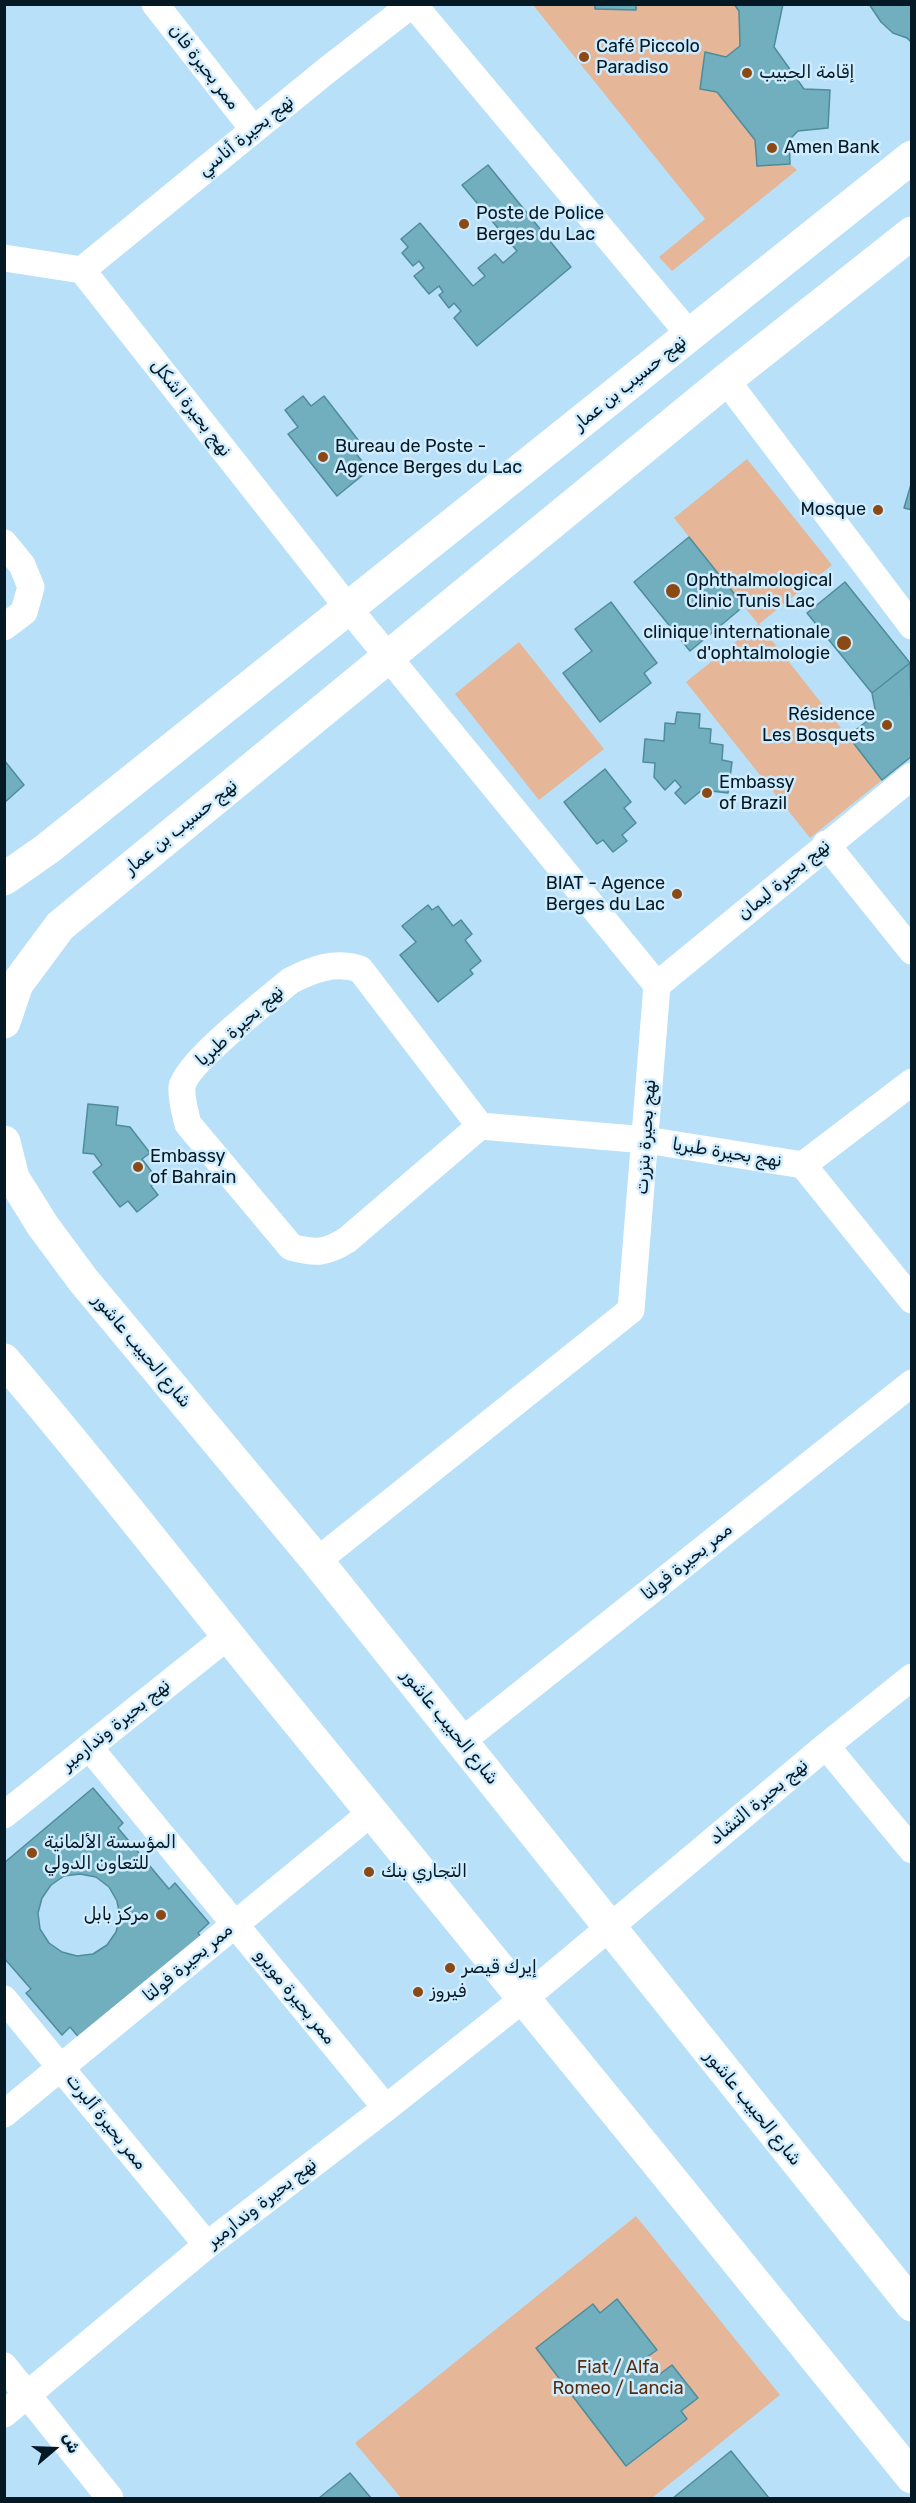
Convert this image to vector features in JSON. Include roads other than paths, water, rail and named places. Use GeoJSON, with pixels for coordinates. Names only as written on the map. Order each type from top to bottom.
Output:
{"type":"FeatureCollection","features":[{"type":"Feature","properties":{"kind":"main road","name":"نهج حسيب بن عمار"},"geometry":{"type":"LineString","coordinates":[[4,879],[47,849],[349,609],[912,157]]}},
{"type":"Feature","properties":{"kind":"main road","name":"نهج حسيب بن عمار"},"geometry":{"type":"LineString","coordinates":[[4,1022],[17,984],[60,926],[726,381],[912,233]]}},
{"type":"Feature","properties":{"kind":"main road","name":"شارع الحبيب عاشور"},"geometry":{"type":"LineString","coordinates":[[4,1142],[13,1178],[43,1226],[84,1280],[462,1741],[609,1929],[912,2305]]}},
{"type":"Feature","properties":{"kind":"main road"},"geometry":{"type":"LineString","coordinates":[[4,1360],[47,1409],[228,1636],[912,2477]]}},
{"type":"Feature","properties":{"kind":"street","name":"ممر بحيرة فان"},"geometry":{"type":"LineString","coordinates":[[155,4],[254,130]]}},
{"type":"Feature","properties":{"kind":"street","name":"نهج بحيرة أناسي"},"geometry":{"type":"LineString","coordinates":[[82,270],[413,4]]}},
{"type":"Feature","properties":{"kind":"street"},"geometry":{"type":"LineString","coordinates":[[413,4],[690,335]]}},
{"type":"Feature","properties":{"kind":"street"},"geometry":{"type":"LineString","coordinates":[[4,258],[82,270]]}},
{"type":"Feature","properties":{"kind":"street","name":"نهج بحيرة اشكل"},"geometry":{"type":"LineString","coordinates":[[82,270],[349,609]]}},
{"type":"Feature","properties":{"kind":"street"},"geometry":{"type":"LineString","coordinates":[[726,381],[912,626]]}},
{"type":"Feature","properties":{"kind":"street"},"geometry":{"type":"LineString","coordinates":[[4,543],[22,565],[31,587],[24,612],[4,627]]}},
{"type":"Feature","properties":{"kind":"street"},"geometry":{"type":"LineString","coordinates":[[349,609],[657,986]]}},
{"type":"Feature","properties":{"kind":"street","name":"نهج بحيرة ليمان"},"geometry":{"type":"LineString","coordinates":[[657,986],[826,844],[912,776]]}},
{"type":"Feature","properties":{"kind":"street"},"geometry":{"type":"LineString","coordinates":[[826,844],[912,951]]}},
{"type":"Feature","properties":{"kind":"street","name":"نهج بحيرة طبريا"},"geometry":{"type":"LineString","coordinates":[[480,1126],[360,969],[348,965],[333,965],[308,972],[290,981],[194,1065],[182,1085],[188,1124],[291,1247],[310,1253],[331,1250],[348,1239],[480,1126],[646,1140],[803,1165],[912,1300]]}},
{"type":"Feature","properties":{"kind":"street","name":"نهج بحيرة بنزرت"},"geometry":{"type":"LineString","coordinates":[[316,1561],[631,1310],[657,986]]}},
{"type":"Feature","properties":{"kind":"street"},"geometry":{"type":"LineString","coordinates":[[803,1165],[912,1082]]}},
{"type":"Feature","properties":{"kind":"street","name":"ممر بحيرة فولتا"},"geometry":{"type":"LineString","coordinates":[[462,1741],[912,1383]]}},
{"type":"Feature","properties":{"kind":"street","name":"نهج بحيرة وندارمير"},"geometry":{"type":"LineString","coordinates":[[4,1815],[228,1636]]}},
{"type":"Feature","properties":{"kind":"street","name":"نهج بحيرة التشاد"},"geometry":{"type":"LineString","coordinates":[[524,1998],[912,1677]]}},
{"type":"Feature","properties":{"kind":"street"},"geometry":{"type":"LineString","coordinates":[[826,1746],[912,1850]]}},
{"type":"Feature","properties":{"kind":"street","name":"ممر بحيرة مويرو"},"geometry":{"type":"LineString","coordinates":[[89,1747],[386,2108]]}},
{"type":"Feature","properties":{"kind":"street","name":"ممر بحيرة فولتا"},"geometry":{"type":"LineString","coordinates":[[4,2114],[372,1812]]}},
{"type":"Feature","properties":{"kind":"street","name":"نهج بحيرة وندارمير"},"geometry":{"type":"LineString","coordinates":[[4,2414],[207,2245],[386,2108],[524,1998]]}},
{"type":"Feature","properties":{"kind":"street","name":"ممر بحيرة ألبرت"},"geometry":{"type":"LineString","coordinates":[[4,1999],[207,2245]]}},
{"type":"Feature","properties":{"kind":"street"},"geometry":{"type":"LineString","coordinates":[[4,2366],[110,2499]]}},
{"type":"Feature","properties":{"kind":"place","name":"Café Piccolo Paradiso"},"geometry":{"type":"Point","coordinates":[584,57]}},
{"type":"Feature","properties":{"kind":"place","name":"إقامة الحبيب"},"geometry":{"type":"Point","coordinates":[747,73]}},
{"type":"Feature","properties":{"kind":"place","name":"Amen Bank"},"geometry":{"type":"Point","coordinates":[772,148]}},
{"type":"Feature","properties":{"kind":"place","name":"Poste de Police Berges du Lac"},"geometry":{"type":"Point","coordinates":[464,224]}},
{"type":"Feature","properties":{"kind":"place","name":"Bureau de Poste - Agence Berges du Lac"},"geometry":{"type":"Point","coordinates":[323,457]}},
{"type":"Feature","properties":{"kind":"place","name":"Mosque"},"geometry":{"type":"Point","coordinates":[878,510]}},
{"type":"Feature","properties":{"kind":"place","name":"Ophthalmological Clinic Tunis Lac"},"geometry":{"type":"Point","coordinates":[673,591]}},
{"type":"Feature","properties":{"kind":"place","name":"clinique internationale d'ophtalmologie"},"geometry":{"type":"Point","coordinates":[844,643]}},
{"type":"Feature","properties":{"kind":"place","name":"Résidence Les Bosquets"},"geometry":{"type":"Point","coordinates":[887,725]}},
{"type":"Feature","properties":{"kind":"place","name":"Embassy of Brazil"},"geometry":{"type":"Point","coordinates":[707,793]}},
{"type":"Feature","properties":{"kind":"place","name":"BIAT - Agence Berges du Lac"},"geometry":{"type":"Point","coordinates":[677,894]}},
{"type":"Feature","properties":{"kind":"place","name":"Embassy of Bahrain"},"geometry":{"type":"Point","coordinates":[138,1167]}},
{"type":"Feature","properties":{"kind":"place","name":"المؤسسة الألمانية للتعاون الدولي"},"geometry":{"type":"Point","coordinates":[32,1853]}},
{"type":"Feature","properties":{"kind":"place","name":"التجاري بنك"},"geometry":{"type":"Point","coordinates":[369,1872]}},
{"type":"Feature","properties":{"kind":"place","name":"مركز بابل"},"geometry":{"type":"Point","coordinates":[161,1915]}},
{"type":"Feature","properties":{"kind":"place","name":"إيرك قيصر"},"geometry":{"type":"Point","coordinates":[450,1968]}},
{"type":"Feature","properties":{"kind":"place","name":"فيروز"},"geometry":{"type":"Point","coordinates":[418,1992]}},
{"type":"Feature","properties":{"kind":"park label","name":"Fiat / Alfa Romeo / Lancia"},"geometry":{"type":"Point","coordinates":[618,2378]}}]}
